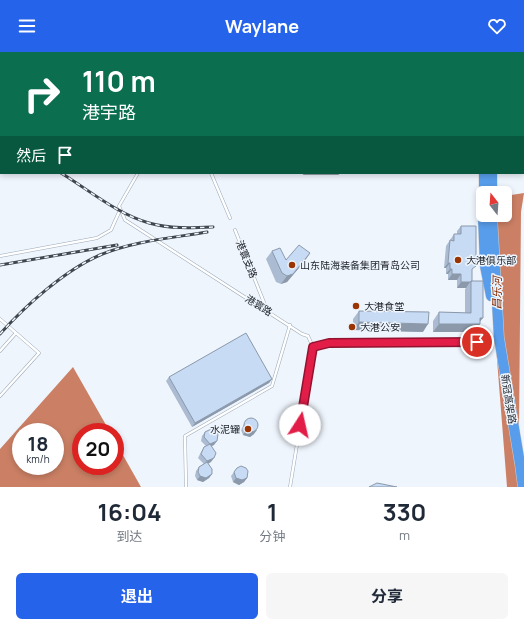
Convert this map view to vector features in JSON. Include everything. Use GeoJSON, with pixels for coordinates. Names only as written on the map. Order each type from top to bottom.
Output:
{"type":"FeatureCollection","features":[{"type":"Feature","properties":{"kind":"highway"},"geometry":{"type":"LineString","coordinates":[[484,174],[484,186]]}},
{"type":"Feature","properties":{"kind":"highway"},"geometry":{"type":"LineString","coordinates":[[492,174],[492,186]]}},
{"type":"Feature","properties":{"kind":"highway"},"geometry":{"type":"LineString","coordinates":[[483,222],[485,266],[499,338]]}},
{"type":"Feature","properties":{"kind":"highway","name":"新冠高架路"},"geometry":{"type":"LineString","coordinates":[[492,222],[499,338],[523,487]]}},
{"type":"Feature","properties":{"kind":"lane"},"geometry":{"type":"LineString","coordinates":[[0,256],[97,238],[111,230],[120,210],[118,206],[137,174]]}},
{"type":"Feature","properties":{"kind":"lane"},"geometry":{"type":"LineString","coordinates":[[211,174],[230,218]]}},
{"type":"Feature","properties":{"kind":"lane","name":"港寰路"},"geometry":{"type":"LineString","coordinates":[[120,210],[125,220],[308,336],[313,347]]}},
{"type":"Feature","properties":{"kind":"lane","name":"港寰支路"},"geometry":{"type":"LineString","coordinates":[[235,230],[268,311]]}},
{"type":"Feature","properties":{"kind":"lane"},"geometry":{"type":"LineString","coordinates":[[0,319],[39,354],[0,396]]}},
{"type":"Feature","properties":{"kind":"lane"},"geometry":{"type":"LineString","coordinates":[[186,487],[185,436],[272,386],[290,325]]}},
{"type":"Feature","properties":{"kind":"lane"},"geometry":{"type":"LineString","coordinates":[[0,351],[16,333]]}},
{"type":"Feature","properties":{"kind":"lane"},"geometry":{"type":"LineString","coordinates":[[290,487],[313,347],[329,343],[477,342]]}},
{"type":"Feature","properties":{"kind":"water","name":"昌乐河"},"geometry":{"type":"Polygon","coordinates":[[[524,193],[521,212],[519,431],[524,487],[507,487],[494,321],[495,222],[512,222],[512,195],[524,193]]]}},
{"type":"Feature","properties":{"kind":"water"},"geometry":{"type":"Polygon","coordinates":[[[73,367],[105,423],[72,423],[72,475],[124,475],[124,457],[141,487],[0,487],[0,449],[12,436],[12,475],[64,475],[64,423],[23,423],[73,367]]]}},
{"type":"Feature","properties":{"kind":"building","name":"大港俱乐部"},"geometry":{"type":"Polygon","coordinates":[[[461,226],[476,226],[476,266],[472,269],[472,281],[470,282],[461,282],[461,274],[452,274],[450,263],[448,263],[450,240],[454,241],[454,234],[461,234],[461,226]]]}},
{"type":"Feature","properties":{"kind":"building"},"geometry":{"type":"Polygon","coordinates":[[[299,245],[310,253],[293,274],[287,276],[282,273],[272,251],[280,248],[286,260],[299,245]]]}},
{"type":"Feature","properties":{"kind":"building"},"geometry":{"type":"Polygon","coordinates":[[[471,281],[483,281],[483,318],[480,318],[480,324],[439,324],[439,312],[471,313],[471,281]]]}},
{"type":"Feature","properties":{"kind":"building"},"geometry":{"type":"Polygon","coordinates":[[[359,311],[429,312],[428,324],[359,322],[359,311]]]}},
{"type":"Feature","properties":{"kind":"building"},"geometry":{"type":"Polygon","coordinates":[[[246,333],[272,379],[195,423],[169,377],[246,333]]]}},
{"type":"Feature","properties":{"kind":"building"},"geometry":{"type":"Polygon","coordinates":[[[251,418],[256,420],[258,425],[256,430],[251,432],[246,430],[244,425],[246,420],[251,418]]]}},
{"type":"Feature","properties":{"kind":"building"},"geometry":{"type":"Polygon","coordinates":[[[211,429],[216,430],[218,434],[217,441],[210,444],[204,437],[205,432],[211,429]]]}},
{"type":"Feature","properties":{"kind":"building"},"geometry":{"type":"Polygon","coordinates":[[[210,444],[216,453],[214,458],[207,461],[201,454],[204,447],[210,444]]]}},
{"type":"Feature","properties":{"kind":"building"},"geometry":{"type":"Polygon","coordinates":[[[207,462],[212,469],[212,474],[206,478],[200,476],[198,472],[199,467],[207,462]]]}},
{"type":"Feature","properties":{"kind":"building"},"geometry":{"type":"Polygon","coordinates":[[[241,466],[246,468],[248,471],[247,478],[242,480],[236,478],[234,472],[241,466]]]}},
{"type":"Feature","properties":{"kind":"building"},"geometry":{"type":"Polygon","coordinates":[[[377,483],[397,487],[369,487],[377,483]]]}},
{"type":"Feature","properties":{"kind":"railway"},"geometry":{"type":"LineString","coordinates":[[63,174],[114,208],[137,219],[157,225],[173,227],[213,227]]}},
{"type":"Feature","properties":{"kind":"railway"},"geometry":{"type":"LineString","coordinates":[[0,334],[21,312],[46,290],[73,270],[100,255],[126,246],[153,240],[207,232]]}},
{"type":"Feature","properties":{"kind":"railway"},"geometry":{"type":"LineString","coordinates":[[0,265],[117,245]]}},
{"type":"Feature","properties":{"kind":"place","name":"大港俱乐部"},"geometry":{"type":"Point","coordinates":[458,260]}},
{"type":"Feature","properties":{"kind":"place","name":"山东陆海装备集团青岛公司"},"geometry":{"type":"Point","coordinates":[292,265]}},
{"type":"Feature","properties":{"kind":"place","name":"大港食堂"},"geometry":{"type":"Point","coordinates":[356,306]}},
{"type":"Feature","properties":{"kind":"place","name":"大港公安"},"geometry":{"type":"Point","coordinates":[352,327]}},
{"type":"Feature","properties":{"kind":"place","name":"水泥罐"},"geometry":{"type":"Point","coordinates":[248,429]}},
{"type":"Feature","properties":{"kind":"route"},"geometry":{"type":"LineString","coordinates":[[300,425],[313,347],[329,343],[477,342]]}}]}
